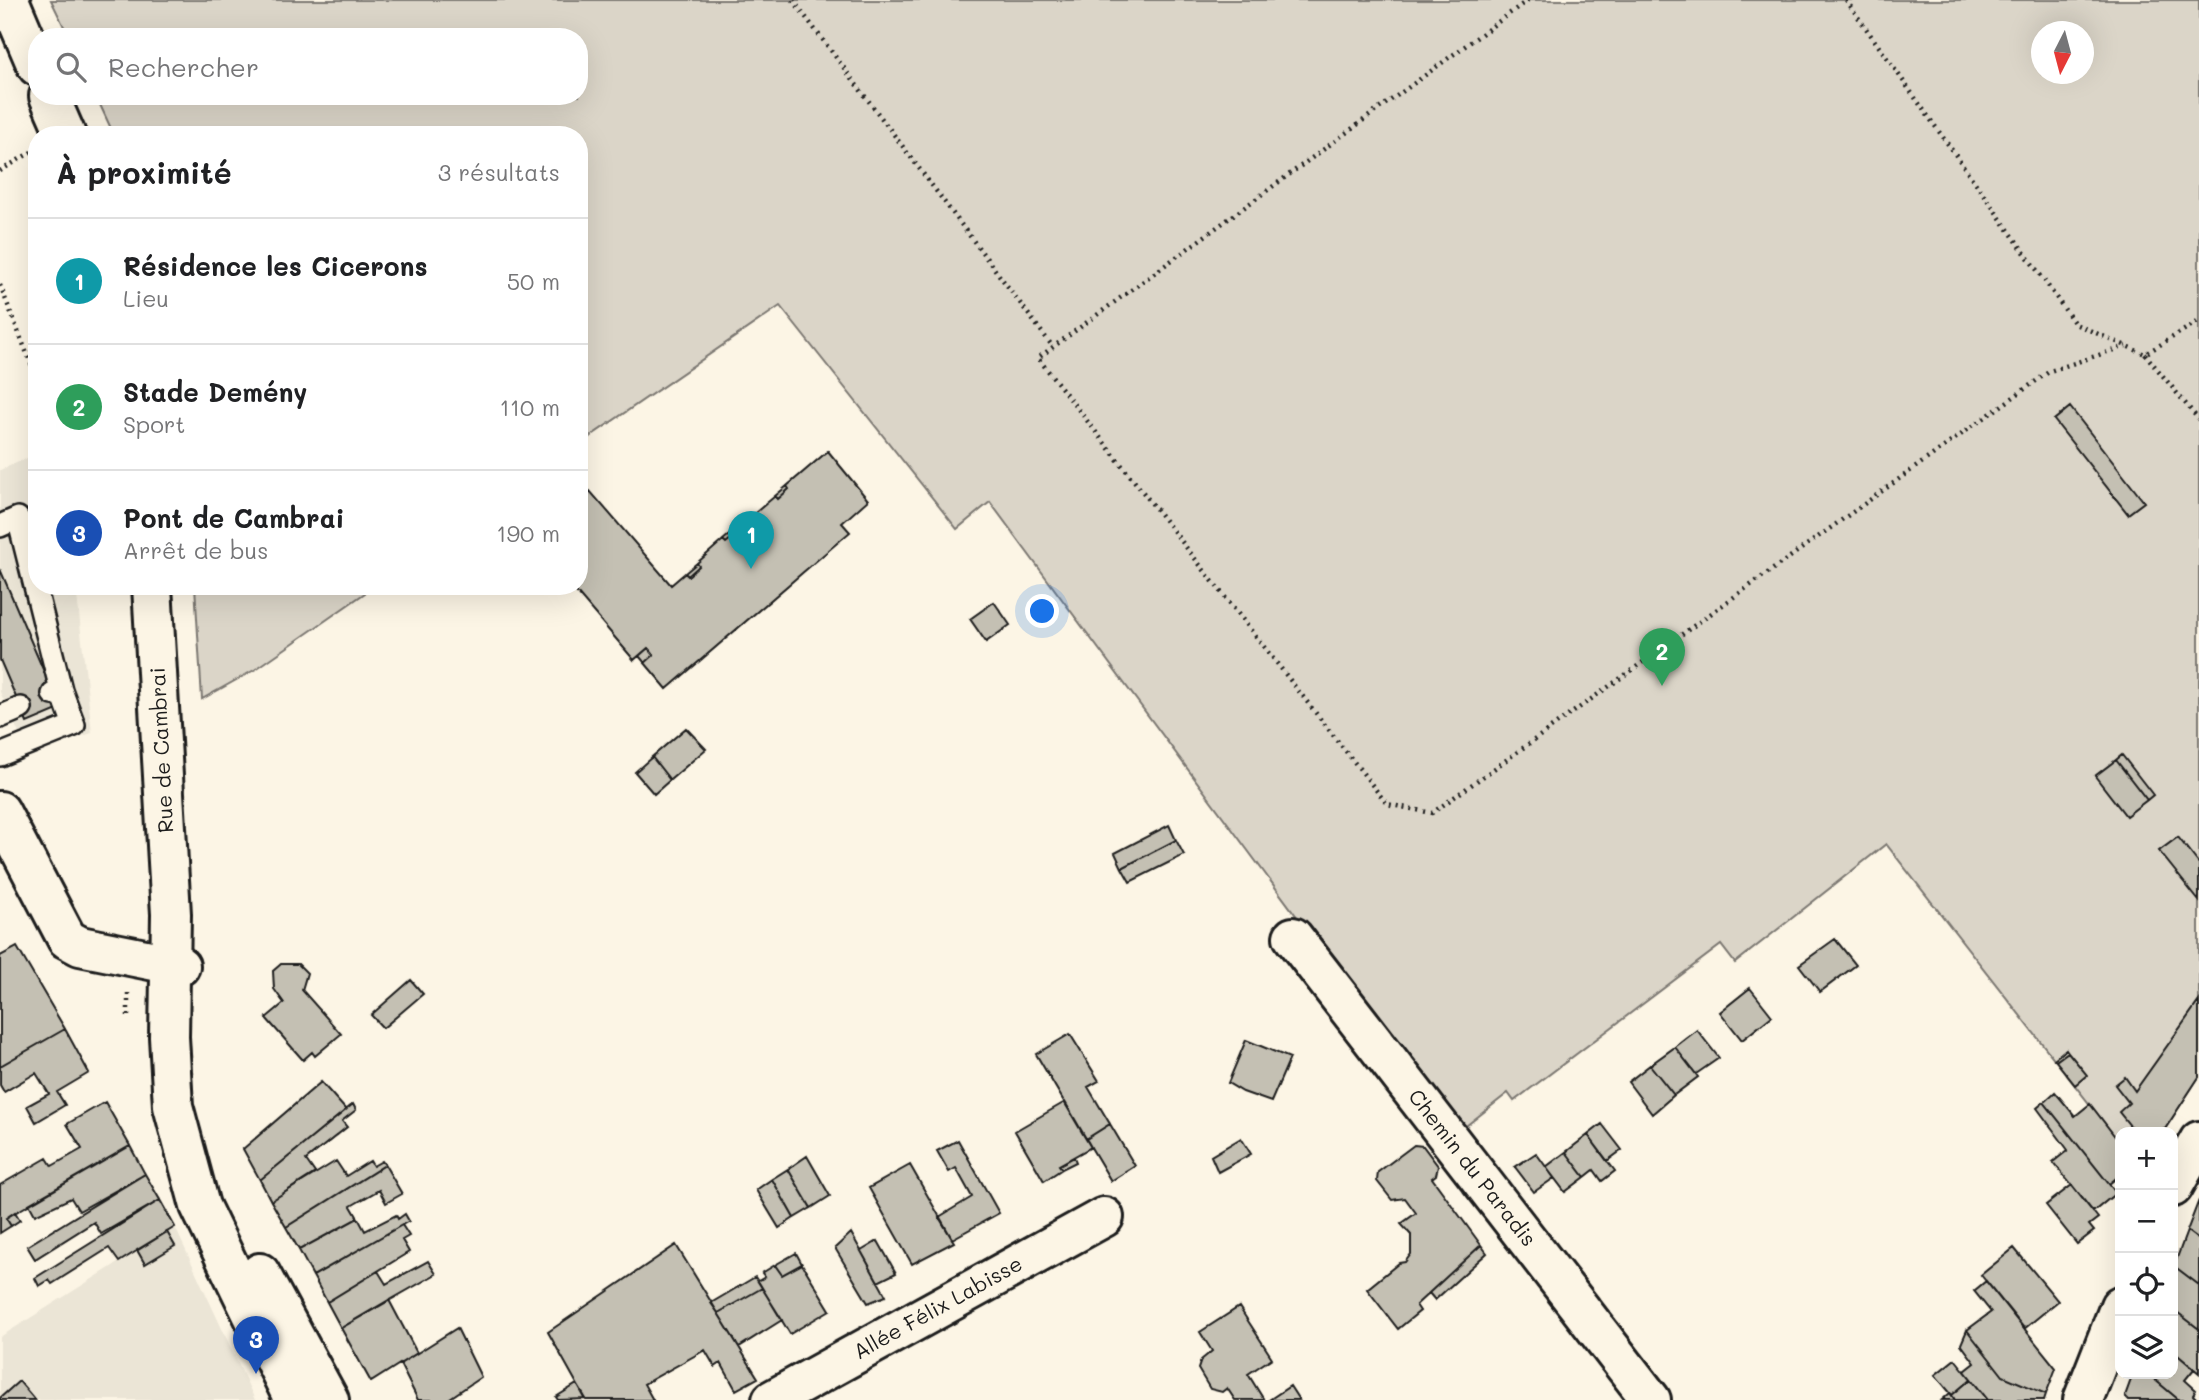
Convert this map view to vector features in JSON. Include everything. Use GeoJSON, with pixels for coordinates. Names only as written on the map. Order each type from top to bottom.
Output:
{"type":"FeatureCollection","features":[{"type":"Feature","properties":{"kind":"main road"},"geometry":{"type":"LineString","coordinates":[[9,0],[28,45]]}},
{"type":"Feature","properties":{"kind":"main road"},"geometry":{"type":"LineString","coordinates":[[53,105],[62,126]]}},
{"type":"Feature","properties":{"kind":"main road","name":"Rue de Cambrai"},"geometry":{"type":"LineString","coordinates":[[153,595],[175,965],[194,1093],[215,1175],[251,1256],[329,1400]]}},
{"type":"Feature","properties":{"kind":"main road"},"geometry":{"type":"LineString","coordinates":[[0,811],[57,925],[67,939],[80,946],[175,965]]}},
{"type":"Feature","properties":{"kind":"main road","name":"Chemin du Paradis"},"geometry":{"type":"LineString","coordinates":[[1293,937],[1651,1400]]}},
{"type":"Feature","properties":{"kind":"main road","name":"Rue de Cambrai"},"geometry":{"type":"LineString","coordinates":[[175,965],[169,1037],[173,1106],[190,1176],[200,1206],[293,1400]]}},
{"type":"Feature","properties":{"kind":"main road"},"geometry":{"type":"LineString","coordinates":[[2178,1178],[2199,1140]]}},
{"type":"Feature","properties":{"kind":"main road","name":"Allée Félix Labisse"},"geometry":{"type":"LineString","coordinates":[[772,1400],[1104,1217]]}},
{"type":"Feature","properties":{"kind":"main road"},"geometry":{"type":"LineString","coordinates":[[2083,1400],[2116,1316]]}},
{"type":"Feature","properties":{"kind":"lane"},"geometry":{"type":"LineString","coordinates":[[0,526],[18,518],[28,563]]}},
{"type":"Feature","properties":{"kind":"lane"},"geometry":{"type":"LineString","coordinates":[[0,755],[74,725],[57,692],[35,595]]}},
{"type":"Feature","properties":{"kind":"lane"},"geometry":{"type":"LineString","coordinates":[[0,717],[21,708]]}},
{"type":"Feature","properties":{"kind":"path"},"geometry":{"type":"LineString","coordinates":[[793,0],[1053,347]]}},
{"type":"Feature","properties":{"kind":"path"},"geometry":{"type":"LineString","coordinates":[[1528,0],[1038,358],[1387,804],[1432,813],[2050,371],[2126,346]]}},
{"type":"Feature","properties":{"kind":"path"},"geometry":{"type":"LineString","coordinates":[[1846,0],[2076,324],[2145,354],[2199,419]]}},
{"type":"Feature","properties":{"kind":"path"},"geometry":{"type":"LineString","coordinates":[[0,171],[28,154]]}},
{"type":"Feature","properties":{"kind":"path"},"geometry":{"type":"LineString","coordinates":[[0,285],[28,356]]}},
{"type":"Feature","properties":{"kind":"path"},"geometry":{"type":"LineString","coordinates":[[2145,354],[2199,321]]}},
{"type":"Feature","properties":{"kind":"shaded area"},"geometry":{"type":"Polygon","coordinates":[[[51,0],[2199,0],[2199,1077],[2166,1127],[2115,1127],[2115,1137],[1886,844],[1735,963],[1721,945],[1514,1101],[1508,1093],[1457,1133],[990,502],[957,529],[780,306],[588,438],[588,126],[110,126],[100,105],[588,105],[588,28],[65,28],[51,0]]]}},
{"type":"Feature","properties":{"kind":"shaded area"},"geometry":{"type":"Polygon","coordinates":[[[28,458],[28,595],[77,595],[92,733],[28,753],[0,692],[0,470],[28,458]]]}},
{"type":"Feature","properties":{"kind":"shaded area"},"geometry":{"type":"Polygon","coordinates":[[[196,595],[362,595],[256,669],[202,699],[196,595]]]}},
{"type":"Feature","properties":{"kind":"shaded area"},"geometry":{"type":"Polygon","coordinates":[[[175,1227],[255,1400],[0,1400],[0,1337],[175,1227]]]}},
{"type":"Feature","properties":{"kind":"building"},"geometry":{"type":"Polygon","coordinates":[[[2070,407],[2144,502],[2128,514],[2054,420],[2070,407]]]}},
{"type":"Feature","properties":{"kind":"building"},"geometry":{"type":"Polygon","coordinates":[[[828,451],[868,500],[842,523],[850,532],[667,689],[645,663],[654,655],[648,648],[634,660],[579,595],[588,595],[588,492],[590,491],[671,585],[685,573],[688,576],[699,566],[697,563],[723,540],[726,543],[738,533],[735,530],[775,496],[778,499],[789,489],[787,486],[828,451]]]}},
{"type":"Feature","properties":{"kind":"building"},"geometry":{"type":"Polygon","coordinates":[[[787,486],[789,489],[778,499],[775,496],[787,486]]]}},
{"type":"Feature","properties":{"kind":"building"},"geometry":{"type":"Polygon","coordinates":[[[735,530],[738,533],[726,543],[723,540],[735,530]]]}},
{"type":"Feature","properties":{"kind":"building"},"geometry":{"type":"Polygon","coordinates":[[[697,563],[699,566],[688,576],[685,573],[697,563]]]}},
{"type":"Feature","properties":{"kind":"building"},"geometry":{"type":"Polygon","coordinates":[[[0,569],[60,709],[27,723],[0,660],[0,569]]]}},
{"type":"Feature","properties":{"kind":"building"},"geometry":{"type":"Polygon","coordinates":[[[994,602],[1010,625],[986,642],[970,619],[994,602]]]}},
{"type":"Feature","properties":{"kind":"building"},"geometry":{"type":"Polygon","coordinates":[[[648,648],[654,655],[645,663],[639,656],[648,648]]]}},
{"type":"Feature","properties":{"kind":"building"},"geometry":{"type":"Polygon","coordinates":[[[686,728],[706,749],[670,780],[652,757],[686,728]]]}},
{"type":"Feature","properties":{"kind":"building"},"geometry":{"type":"Polygon","coordinates":[[[2122,755],[2153,795],[2147,800],[2116,760],[2122,755]]]}},
{"type":"Feature","properties":{"kind":"building"},"geometry":{"type":"Polygon","coordinates":[[[652,757],[670,780],[654,794],[635,772],[652,757]]]}},
{"type":"Feature","properties":{"kind":"building"},"geometry":{"type":"Polygon","coordinates":[[[2116,760],[2147,800],[2126,816],[2095,776],[2116,760]]]}},
{"type":"Feature","properties":{"kind":"building"},"geometry":{"type":"Polygon","coordinates":[[[1169,825],[1176,840],[1122,868],[1115,853],[1169,825]]]}},
{"type":"Feature","properties":{"kind":"building"},"geometry":{"type":"Polygon","coordinates":[[[2178,837],[2199,864],[2199,901],[2159,851],[2178,837]]]}},
{"type":"Feature","properties":{"kind":"building"},"geometry":{"type":"Polygon","coordinates":[[[1176,840],[1184,855],[1130,882],[1122,868],[1176,840]]]}},
{"type":"Feature","properties":{"kind":"building"},"geometry":{"type":"Polygon","coordinates":[[[1835,939],[1856,965],[1820,992],[1799,965],[1835,939]]]}},
{"type":"Feature","properties":{"kind":"building"},"geometry":{"type":"Polygon","coordinates":[[[17,947],[65,1029],[0,1066],[0,956],[17,947]]]}},
{"type":"Feature","properties":{"kind":"building"},"geometry":{"type":"Polygon","coordinates":[[[281,964],[298,964],[307,973],[302,990],[341,1034],[315,1056],[312,1052],[303,1060],[266,1018],[284,1003],[274,989],[273,971],[281,964]]]}},
{"type":"Feature","properties":{"kind":"building"},"geometry":{"type":"Polygon","coordinates":[[[411,980],[423,994],[383,1028],[371,1015],[411,980]]]}},
{"type":"Feature","properties":{"kind":"building"},"geometry":{"type":"Polygon","coordinates":[[[1750,988],[1772,1016],[1742,1040],[1720,1012],[1750,988]]]}},
{"type":"Feature","properties":{"kind":"building"},"geometry":{"type":"Polygon","coordinates":[[[2199,1001],[2199,1077],[2166,1127],[2131,1127],[2119,1112],[2129,1103],[2115,1085],[2125,1077],[2135,1091],[2199,1001]]]}},
{"type":"Feature","properties":{"kind":"building"},"geometry":{"type":"Polygon","coordinates":[[[65,1029],[89,1073],[57,1092],[65,1105],[36,1122],[27,1106],[49,1094],[36,1073],[4,1092],[0,1085],[0,1066],[65,1029]]]}},
{"type":"Feature","properties":{"kind":"building"},"geometry":{"type":"Polygon","coordinates":[[[1697,1030],[1719,1058],[1696,1074],[1675,1047],[1697,1030]]]}},
{"type":"Feature","properties":{"kind":"building"},"geometry":{"type":"Polygon","coordinates":[[[1070,1034],[1099,1081],[1088,1087],[1110,1124],[1086,1139],[1036,1054],[1070,1034]]]}},
{"type":"Feature","properties":{"kind":"building"},"geometry":{"type":"Polygon","coordinates":[[[1246,1040],[1290,1058],[1271,1102],[1243,1092],[1228,1083],[1246,1040]]]}},
{"type":"Feature","properties":{"kind":"building"},"geometry":{"type":"Polygon","coordinates":[[[1675,1047],[1698,1077],[1674,1095],[1650,1065],[1675,1047]]]}},
{"type":"Feature","properties":{"kind":"building"},"geometry":{"type":"Polygon","coordinates":[[[2066,1049],[2068,1052],[2056,1061],[2054,1059],[2066,1049]]]}},
{"type":"Feature","properties":{"kind":"building"},"geometry":{"type":"Polygon","coordinates":[[[2068,1052],[2087,1075],[2075,1085],[2056,1061],[2068,1052]]]}},
{"type":"Feature","properties":{"kind":"building"},"geometry":{"type":"Polygon","coordinates":[[[1650,1065],[1674,1095],[1652,1114],[1628,1082],[1650,1065]]]}},
{"type":"Feature","properties":{"kind":"building"},"geometry":{"type":"Polygon","coordinates":[[[321,1082],[346,1110],[260,1180],[243,1149],[321,1082]]]}},
{"type":"Feature","properties":{"kind":"building"},"geometry":{"type":"Polygon","coordinates":[[[2055,1092],[2075,1116],[2090,1104],[2115,1136],[2115,1179],[2109,1184],[2044,1102],[2055,1092]]]}},
{"type":"Feature","properties":{"kind":"building"},"geometry":{"type":"Polygon","coordinates":[[[105,1102],[130,1146],[6,1218],[11,1226],[0,1233],[0,1185],[47,1158],[52,1166],[82,1149],[67,1124],[105,1102]]]}},
{"type":"Feature","properties":{"kind":"building"},"geometry":{"type":"Polygon","coordinates":[[[1065,1102],[1091,1147],[1059,1165],[1062,1169],[1044,1181],[1015,1131],[1065,1102]]]}},
{"type":"Feature","properties":{"kind":"building"},"geometry":{"type":"Polygon","coordinates":[[[2044,1102],[2115,1192],[2093,1212],[2053,1162],[2068,1150],[2037,1108],[2044,1102]]]}},
{"type":"Feature","properties":{"kind":"building"},"geometry":{"type":"Polygon","coordinates":[[[353,1104],[356,1110],[342,1121],[347,1127],[306,1160],[315,1173],[271,1201],[260,1180],[353,1104]]]}},
{"type":"Feature","properties":{"kind":"building"},"geometry":{"type":"Polygon","coordinates":[[[1110,1124],[1135,1166],[1111,1181],[1086,1139],[1110,1124]]]}},
{"type":"Feature","properties":{"kind":"building"},"geometry":{"type":"Polygon","coordinates":[[[1602,1124],[1622,1150],[1607,1161],[1588,1135],[1602,1124]]]}},
{"type":"Feature","properties":{"kind":"building"},"geometry":{"type":"Polygon","coordinates":[[[1588,1135],[1615,1171],[1602,1181],[1594,1170],[1585,1177],[1566,1152],[1588,1135]]]}},
{"type":"Feature","properties":{"kind":"building"},"geometry":{"type":"Polygon","coordinates":[[[1241,1138],[1251,1154],[1218,1172],[1211,1156],[1241,1138]]]}},
{"type":"Feature","properties":{"kind":"building"},"geometry":{"type":"Polygon","coordinates":[[[958,1140],[999,1213],[952,1239],[939,1217],[972,1197],[956,1168],[949,1172],[937,1151],[958,1140]]]}},
{"type":"Feature","properties":{"kind":"building"},"geometry":{"type":"Polygon","coordinates":[[[1414,1145],[1423,1146],[1438,1166],[1436,1175],[1432,1178],[1481,1245],[1416,1305],[1420,1311],[1398,1329],[1367,1289],[1399,1263],[1405,1262],[1411,1254],[1411,1235],[1401,1224],[1416,1213],[1405,1198],[1392,1200],[1377,1181],[1378,1172],[1414,1145]]]}},
{"type":"Feature","properties":{"kind":"building"},"geometry":{"type":"Polygon","coordinates":[[[130,1146],[145,1174],[79,1211],[71,1198],[35,1215],[29,1204],[130,1146]]]}},
{"type":"Feature","properties":{"kind":"building"},"geometry":{"type":"Polygon","coordinates":[[[1566,1152],[1585,1177],[1565,1192],[1546,1167],[1566,1152]]]}},
{"type":"Feature","properties":{"kind":"building"},"geometry":{"type":"Polygon","coordinates":[[[1536,1153],[1554,1178],[1534,1192],[1515,1167],[1536,1153]]]}},
{"type":"Feature","properties":{"kind":"building"},"geometry":{"type":"Polygon","coordinates":[[[807,1156],[830,1196],[811,1208],[788,1169],[807,1156]]]}},
{"type":"Feature","properties":{"kind":"building"},"geometry":{"type":"Polygon","coordinates":[[[1074,1157],[1076,1162],[1062,1169],[1059,1165],[1074,1157]]]}},
{"type":"Feature","properties":{"kind":"building"},"geometry":{"type":"Polygon","coordinates":[[[336,1161],[346,1176],[370,1161],[373,1166],[382,1161],[385,1165],[286,1227],[271,1201],[336,1161]]]}},
{"type":"Feature","properties":{"kind":"building"},"geometry":{"type":"Polygon","coordinates":[[[385,1165],[402,1194],[386,1203],[379,1190],[351,1206],[358,1218],[299,1250],[286,1227],[385,1165]]]}},
{"type":"Feature","properties":{"kind":"building"},"geometry":{"type":"Polygon","coordinates":[[[910,1165],[954,1242],[912,1264],[869,1188],[910,1165]]]}},
{"type":"Feature","properties":{"kind":"building"},"geometry":{"type":"Polygon","coordinates":[[[788,1169],[811,1208],[794,1218],[772,1179],[788,1169]]]}},
{"type":"Feature","properties":{"kind":"building"},"geometry":{"type":"Polygon","coordinates":[[[145,1174],[160,1200],[101,1234],[94,1222],[35,1259],[27,1246],[145,1174]]]}},
{"type":"Feature","properties":{"kind":"building"},"geometry":{"type":"Polygon","coordinates":[[[772,1179],[794,1218],[779,1228],[756,1190],[772,1179]]]}},
{"type":"Feature","properties":{"kind":"building"},"geometry":{"type":"Polygon","coordinates":[[[2072,1185],[2098,1218],[2089,1225],[2094,1231],[2077,1244],[2046,1205],[2072,1185]]]}},
{"type":"Feature","properties":{"kind":"building"},"geometry":{"type":"Polygon","coordinates":[[[160,1200],[175,1227],[119,1262],[109,1248],[52,1284],[49,1280],[39,1286],[35,1278],[160,1200]]]}},
{"type":"Feature","properties":{"kind":"building"},"geometry":{"type":"Polygon","coordinates":[[[2199,1200],[2199,1240],[2187,1231],[2199,1200]]]}},
{"type":"Feature","properties":{"kind":"building"},"geometry":{"type":"Polygon","coordinates":[[[15,1212],[20,1220],[11,1226],[6,1218],[15,1212]]]}},
{"type":"Feature","properties":{"kind":"building"},"geometry":{"type":"Polygon","coordinates":[[[405,1214],[409,1221],[313,1276],[299,1250],[358,1218],[365,1231],[396,1215],[398,1219],[405,1214]]]}},
{"type":"Feature","properties":{"kind":"building"},"geometry":{"type":"Polygon","coordinates":[[[402,1225],[409,1236],[402,1240],[409,1252],[327,1302],[313,1276],[402,1225]]]}},
{"type":"Feature","properties":{"kind":"building"},"geometry":{"type":"Polygon","coordinates":[[[2187,1231],[2199,1240],[2199,1285],[2178,1269],[2178,1255],[2187,1231]]]}},
{"type":"Feature","properties":{"kind":"building"},"geometry":{"type":"Polygon","coordinates":[[[167,1232],[175,1246],[145,1264],[137,1250],[167,1232]]]}},
{"type":"Feature","properties":{"kind":"building"},"geometry":{"type":"Polygon","coordinates":[[[851,1233],[886,1296],[868,1303],[835,1248],[851,1233]]]}},
{"type":"Feature","properties":{"kind":"building"},"geometry":{"type":"Polygon","coordinates":[[[878,1241],[896,1273],[878,1282],[861,1251],[878,1241]]]}},
{"type":"Feature","properties":{"kind":"building"},"geometry":{"type":"Polygon","coordinates":[[[676,1245],[758,1378],[736,1390],[721,1363],[715,1367],[705,1350],[644,1384],[653,1400],[586,1400],[548,1332],[676,1245]]]}},
{"type":"Feature","properties":{"kind":"building"},"geometry":{"type":"Polygon","coordinates":[[[1481,1245],[1487,1253],[1435,1300],[1429,1293],[1481,1245]]]}},
{"type":"Feature","properties":{"kind":"building"},"geometry":{"type":"Polygon","coordinates":[[[2014,1248],[2058,1301],[2024,1329],[1981,1275],[2014,1248]]]}},
{"type":"Feature","properties":{"kind":"building"},"geometry":{"type":"Polygon","coordinates":[[[796,1253],[802,1264],[782,1275],[775,1265],[796,1253]]]}},
{"type":"Feature","properties":{"kind":"building"},"geometry":{"type":"Polygon","coordinates":[[[428,1261],[436,1274],[341,1328],[327,1302],[378,1271],[386,1284],[428,1261]]]}},
{"type":"Feature","properties":{"kind":"building"},"geometry":{"type":"Polygon","coordinates":[[[802,1264],[830,1310],[790,1334],[758,1281],[765,1277],[762,1273],[775,1265],[782,1275],[802,1264]]]}},
{"type":"Feature","properties":{"kind":"building"},"geometry":{"type":"Polygon","coordinates":[[[2178,1269],[2199,1285],[2199,1329],[2178,1313],[2178,1269]]]}},
{"type":"Feature","properties":{"kind":"building"},"geometry":{"type":"Polygon","coordinates":[[[755,1277],[762,1288],[718,1313],[711,1303],[755,1277]]]}},
{"type":"Feature","properties":{"kind":"building"},"geometry":{"type":"Polygon","coordinates":[[[1986,1281],[2056,1368],[2046,1394],[2003,1376],[1967,1330],[1991,1312],[1974,1291],[1986,1281]]]}},
{"type":"Feature","properties":{"kind":"building"},"geometry":{"type":"Polygon","coordinates":[[[762,1288],[782,1320],[739,1347],[718,1313],[762,1288]]]}},
{"type":"Feature","properties":{"kind":"building"},"geometry":{"type":"Polygon","coordinates":[[[389,1300],[417,1353],[371,1382],[341,1328],[389,1300]]]}},
{"type":"Feature","properties":{"kind":"building"},"geometry":{"type":"Polygon","coordinates":[[[1239,1307],[1272,1358],[1248,1374],[1264,1400],[1235,1400],[1227,1388],[1222,1392],[1210,1389],[1198,1369],[1201,1360],[1212,1351],[1200,1332],[1239,1307]]]}},
{"type":"Feature","properties":{"kind":"building"},"geometry":{"type":"Polygon","coordinates":[[[2178,1313],[2199,1329],[2199,1373],[2178,1355],[2178,1313]]]}},
{"type":"Feature","properties":{"kind":"building"},"geometry":{"type":"Polygon","coordinates":[[[457,1328],[481,1377],[447,1400],[418,1400],[400,1364],[457,1328]]]}},
{"type":"Feature","properties":{"kind":"building"},"geometry":{"type":"Polygon","coordinates":[[[1967,1330],[2003,1376],[2046,1394],[2044,1400],[1988,1400],[1965,1371],[1975,1363],[1961,1344],[1967,1330]]]}},
{"type":"Feature","properties":{"kind":"building"},"geometry":{"type":"Polygon","coordinates":[[[2178,1355],[2194,1369],[2185,1380],[2196,1390],[2193,1395],[2198,1400],[2179,1400],[2154,1379],[2178,1379],[2178,1355]]]}},
{"type":"Feature","properties":{"kind":"building"},"geometry":{"type":"Polygon","coordinates":[[[1955,1359],[1971,1379],[1952,1395],[1935,1375],[1955,1359]]]}},
{"type":"Feature","properties":{"kind":"building"},"geometry":{"type":"Polygon","coordinates":[[[1971,1379],[1988,1400],[1955,1400],[1952,1395],[1971,1379]]]}},
{"type":"Feature","properties":{"kind":"building"},"geometry":{"type":"Polygon","coordinates":[[[2131,1379],[2154,1379],[2179,1400],[2129,1400],[2125,1396],[2131,1379]]]}},
{"type":"Feature","properties":{"kind":"building"},"geometry":{"type":"Polygon","coordinates":[[[19,1381],[35,1400],[0,1400],[0,1398],[19,1381]]]}},
{"type":"Feature","properties":{"kind":"building"},"geometry":{"type":"Polygon","coordinates":[[[577,1384],[586,1399],[558,1400],[556,1397],[577,1384]]]}},
{"type":"Feature","properties":{"kind":"building"},"geometry":{"type":"Polygon","coordinates":[[[1290,1386],[1299,1400],[1269,1400],[1290,1386]]]}},
{"type":"Feature","properties":{"kind":"building"},"geometry":{"type":"Polygon","coordinates":[[[1950,1393],[1955,1400],[1942,1400],[1950,1393]]]}},
{"type":"Feature","properties":{"kind":"place","name":"Résidence les Cicerons"},"geometry":{"type":"Point","coordinates":[751,569]}},
{"type":"Feature","properties":{"kind":"place","name":"Stade Demény"},"geometry":{"type":"Point","coordinates":[1662,686]}},
{"type":"Feature","properties":{"kind":"place","name":"Pont de Cambrai"},"geometry":{"type":"Point","coordinates":[256,1374]}}]}
